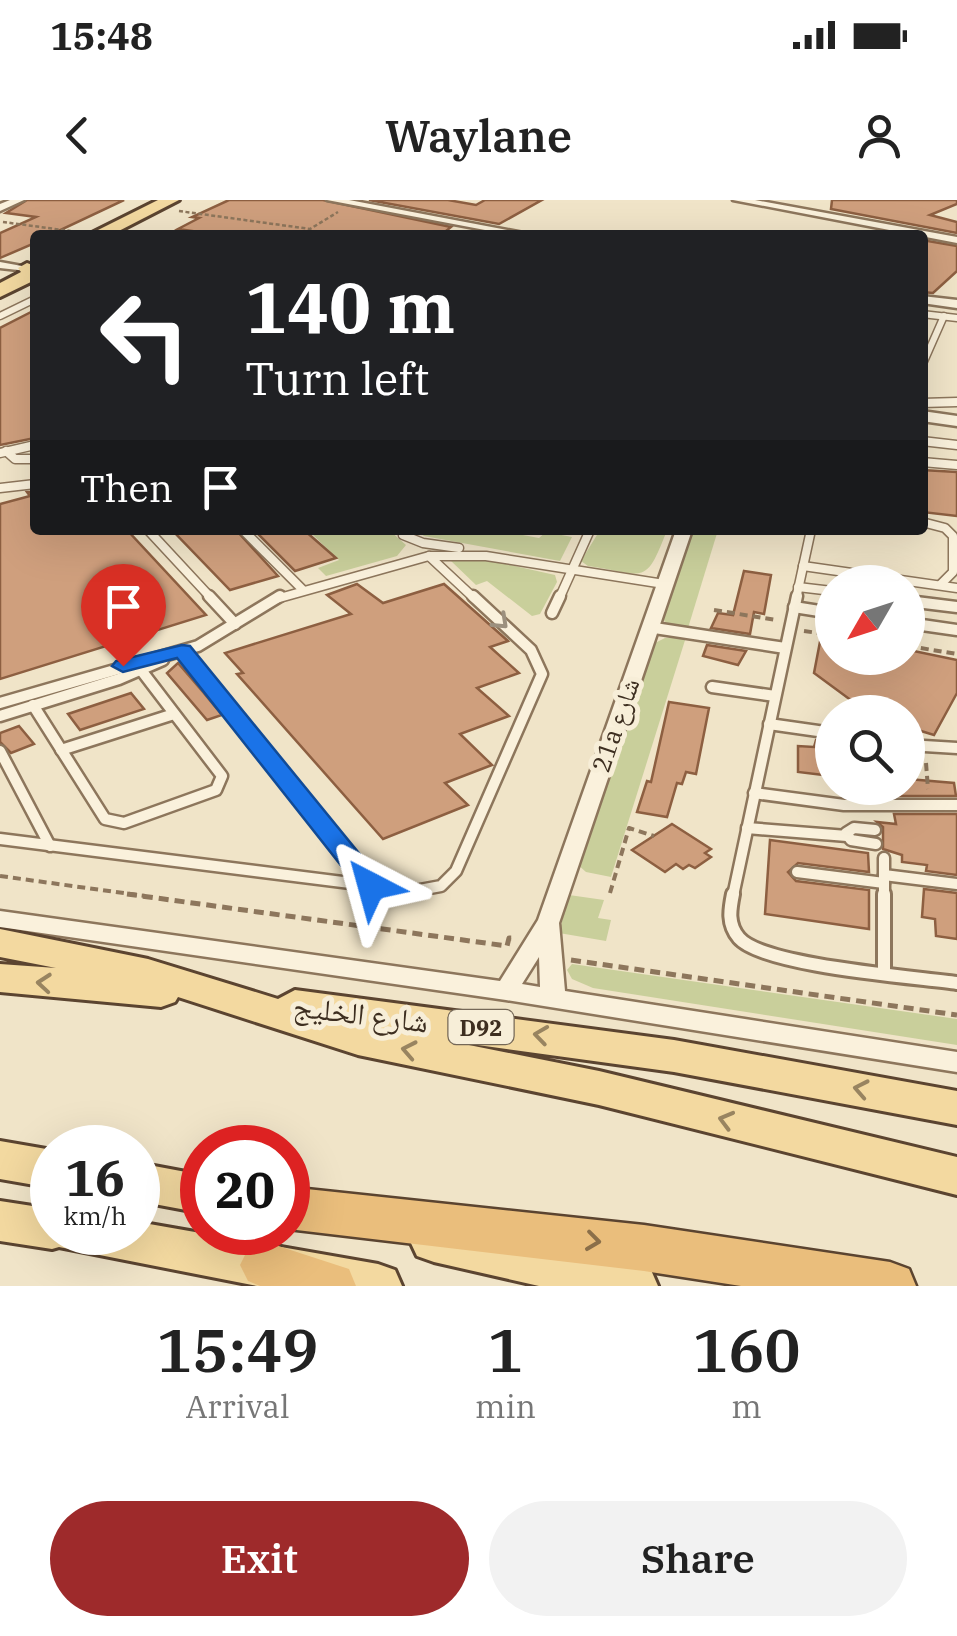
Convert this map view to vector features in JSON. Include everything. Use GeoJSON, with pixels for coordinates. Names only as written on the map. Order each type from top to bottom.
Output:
{"type":"FeatureCollection","features":[{"type":"Feature","properties":{"kind":"highway"},"geometry":{"type":"LineString","coordinates":[[310,1211],[644,1248],[890,1286]]}},
{"type":"Feature","properties":{"kind":"highway"},"geometry":{"type":"LineString","coordinates":[[266,1265],[330,1286]]}},
{"type":"Feature","properties":{"kind":"main road"},"geometry":{"type":"LineString","coordinates":[[132,226],[180,206]]}},
{"type":"Feature","properties":{"kind":"main road"},"geometry":{"type":"LineString","coordinates":[[0,294],[24,276]]}},
{"type":"Feature","properties":{"kind":"main road"},"geometry":{"type":"LineString","coordinates":[[0,306],[24,276]]}},
{"type":"Feature","properties":{"kind":"main road"},"geometry":{"type":"LineString","coordinates":[[0,944],[148,972],[358,1039],[599,1088],[957,1176]]}},
{"type":"Feature","properties":{"kind":"main road","name":"شارع الخليج"},"geometry":{"type":"LineString","coordinates":[[0,978],[225,998],[552,1037],[957,1108]]}},
{"type":"Feature","properties":{"kind":"main road"},"geometry":{"type":"LineString","coordinates":[[0,1160],[30,1165]]}},
{"type":"Feature","properties":{"kind":"main road"},"geometry":{"type":"LineString","coordinates":[[310,1214],[634,1286]]}},
{"type":"Feature","properties":{"kind":"main road"},"geometry":{"type":"LineString","coordinates":[[0,1221],[30,1226]]}},
{"type":"Feature","properties":{"kind":"main road"},"geometry":{"type":"LineString","coordinates":[[160,1247],[378,1286]]}},
{"type":"Feature","properties":{"kind":"street"},"geometry":{"type":"LineString","coordinates":[[0,208],[19,200]]}},
{"type":"Feature","properties":{"kind":"street"},"geometry":{"type":"LineString","coordinates":[[332,200],[502,230]]}},
{"type":"Feature","properties":{"kind":"street"},"geometry":{"type":"LineString","coordinates":[[404,212],[428,200]]}},
{"type":"Feature","properties":{"kind":"street"},"geometry":{"type":"LineString","coordinates":[[738,200],[903,230]]}},
{"type":"Feature","properties":{"kind":"street"},"geometry":{"type":"LineString","coordinates":[[779,208],[790,200]]}},
{"type":"Feature","properties":{"kind":"street"},"geometry":{"type":"LineString","coordinates":[[851,230],[860,222]]}},
{"type":"Feature","properties":{"kind":"street"},"geometry":{"type":"LineString","coordinates":[[928,235],[957,240]]}},
{"type":"Feature","properties":{"kind":"street"},"geometry":{"type":"LineString","coordinates":[[928,300],[957,304]]}},
{"type":"Feature","properties":{"kind":"street"},"geometry":{"type":"LineString","coordinates":[[928,406],[957,412]]}},
{"type":"Feature","properties":{"kind":"street"},"geometry":{"type":"LineString","coordinates":[[928,417],[957,422]]}},
{"type":"Feature","properties":{"kind":"street","name":"21a شارع"},"geometry":{"type":"LineString","coordinates":[[506,991],[546,936],[682,535]]}},
{"type":"Feature","properties":{"kind":"street"},"geometry":{"type":"LineString","coordinates":[[0,919],[553,998],[957,1062]]}},
{"type":"Feature","properties":{"kind":"street","name":"21a شارع"},"geometry":{"type":"LineString","coordinates":[[546,936],[553,998]]}},
{"type":"Feature","properties":{"kind":"lane"},"geometry":{"type":"LineString","coordinates":[[0,316],[24,276]]}},
{"type":"Feature","properties":{"kind":"lane"},"geometry":{"type":"LineString","coordinates":[[928,315],[957,318]]}},
{"type":"Feature","properties":{"kind":"lane"},"geometry":{"type":"LineString","coordinates":[[928,352],[944,316]]}},
{"type":"Feature","properties":{"kind":"lane"},"geometry":{"type":"LineString","coordinates":[[928,404],[957,402]]}},
{"type":"Feature","properties":{"kind":"lane"},"geometry":{"type":"LineString","coordinates":[[928,443],[957,445]]}},
{"type":"Feature","properties":{"kind":"lane"},"geometry":{"type":"LineString","coordinates":[[3,452],[30,446]]}},
{"type":"Feature","properties":{"kind":"lane"},"geometry":{"type":"LineString","coordinates":[[3,452],[15,459],[30,460]]}},
{"type":"Feature","properties":{"kind":"lane"},"geometry":{"type":"LineString","coordinates":[[928,463],[957,465]]}},
{"type":"Feature","properties":{"kind":"lane"},"geometry":{"type":"LineString","coordinates":[[0,488],[30,485]]}},
{"type":"Feature","properties":{"kind":"lane"},"geometry":{"type":"LineString","coordinates":[[928,524],[944,528],[953,536],[952,576],[938,585]]}},
{"type":"Feature","properties":{"kind":"lane"},"geometry":{"type":"LineString","coordinates":[[153,535],[234,624]]}},
{"type":"Feature","properties":{"kind":"lane"},"geometry":{"type":"LineString","coordinates":[[248,535],[302,588]]}},
{"type":"Feature","properties":{"kind":"lane"},"geometry":{"type":"LineString","coordinates":[[393,564],[408,554],[410,547],[401,535]]}},
{"type":"Feature","properties":{"kind":"lane"},"geometry":{"type":"LineString","coordinates":[[405,535],[423,543],[664,584]]}},
{"type":"Feature","properties":{"kind":"lane"},"geometry":{"type":"LineString","coordinates":[[552,612],[587,535]]}},
{"type":"Feature","properties":{"kind":"lane"},"geometry":{"type":"LineString","coordinates":[[810,535],[730,910],[735,932],[758,952],[779,960],[957,983]]}},
{"type":"Feature","properties":{"kind":"lane"},"geometry":{"type":"LineString","coordinates":[[0,716],[142,670],[212,639],[264,603],[302,588],[429,556],[468,554],[504,558]]}},
{"type":"Feature","properties":{"kind":"lane"},"geometry":{"type":"LineString","coordinates":[[0,840],[371,886],[428,890],[450,879],[542,674],[531,650],[429,556]]}},
{"type":"Feature","properties":{"kind":"lane"},"geometry":{"type":"LineString","coordinates":[[803,566],[957,588]]}},
{"type":"Feature","properties":{"kind":"lane"},"geometry":{"type":"LineString","coordinates":[[798,587],[815,590]]}},
{"type":"Feature","properties":{"kind":"lane"},"geometry":{"type":"LineString","coordinates":[[925,603],[957,607]]}},
{"type":"Feature","properties":{"kind":"lane"},"geometry":{"type":"LineString","coordinates":[[794,608],[815,611]]}},
{"type":"Feature","properties":{"kind":"lane"},"geometry":{"type":"LineString","coordinates":[[925,626],[957,630]]}},
{"type":"Feature","properties":{"kind":"lane"},"geometry":{"type":"LineString","coordinates":[[648,628],[785,648]]}},
{"type":"Feature","properties":{"kind":"lane"},"geometry":{"type":"LineString","coordinates":[[182,651],[371,886]]}},
{"type":"Feature","properties":{"kind":"lane"},"geometry":{"type":"LineString","coordinates":[[0,702],[182,651]]}},
{"type":"Feature","properties":{"kind":"lane"},"geometry":{"type":"LineString","coordinates":[[33,706],[106,819],[135,820],[221,785],[222,776],[142,670]]}},
{"type":"Feature","properties":{"kind":"lane"},"geometry":{"type":"LineString","coordinates":[[712,687],[775,696]]}},
{"type":"Feature","properties":{"kind":"lane"},"geometry":{"type":"LineString","coordinates":[[61,750],[174,714]]}},
{"type":"Feature","properties":{"kind":"lane"},"geometry":{"type":"LineString","coordinates":[[769,724],[815,731]]}},
{"type":"Feature","properties":{"kind":"lane"},"geometry":{"type":"LineString","coordinates":[[925,747],[957,748]]}},
{"type":"Feature","properties":{"kind":"lane"},"geometry":{"type":"LineString","coordinates":[[0,752],[50,846]]}},
{"type":"Feature","properties":{"kind":"lane"},"geometry":{"type":"LineString","coordinates":[[754,793],[844,805],[957,805]]}},
{"type":"Feature","properties":{"kind":"lane"},"geometry":{"type":"LineString","coordinates":[[747,828],[847,836],[854,842],[876,844]]}},
{"type":"Feature","properties":{"kind":"lane"},"geometry":{"type":"LineString","coordinates":[[847,836],[850,829],[875,830]]}},
{"type":"Feature","properties":{"kind":"lane"},"geometry":{"type":"LineString","coordinates":[[884,858],[884,973]]}},
{"type":"Feature","properties":{"kind":"lane"},"geometry":{"type":"LineString","coordinates":[[797,872],[957,884]]}},
{"type":"Feature","properties":{"kind":"path"},"geometry":{"type":"LineString","coordinates":[[180,206],[310,228],[354,204]]}},
{"type":"Feature","properties":{"kind":"path"},"geometry":{"type":"LineString","coordinates":[[0,222],[60,230]]}},
{"type":"Feature","properties":{"kind":"path"},"geometry":{"type":"LineString","coordinates":[[714,610],[815,631]]}},
{"type":"Feature","properties":{"kind":"path"},"geometry":{"type":"LineString","coordinates":[[925,649],[957,654]]}},
{"type":"Feature","properties":{"kind":"path"},"geometry":{"type":"LineString","coordinates":[[925,758],[929,803]]}},
{"type":"Feature","properties":{"kind":"path"},"geometry":{"type":"LineString","coordinates":[[610,893],[629,828],[654,836]]}},
{"type":"Feature","properties":{"kind":"path"},"geometry":{"type":"LineString","coordinates":[[0,876],[507,946],[510,938],[546,936],[555,944],[552,957],[957,1015]]}},
{"type":"Feature","properties":{"kind":"green space"},"geometry":{"type":"Polygon","coordinates":[[[313,535],[395,535],[406,545],[397,556],[326,576],[318,568],[339,560],[313,535]]]}},
{"type":"Feature","properties":{"kind":"green space"},"geometry":{"type":"Polygon","coordinates":[[[562,535],[572,537],[560,561],[424,536],[562,535]]]}},
{"type":"Feature","properties":{"kind":"green space"},"geometry":{"type":"Polygon","coordinates":[[[597,535],[665,535],[653,561],[641,573],[588,566],[581,561],[597,535]]]}},
{"type":"Feature","properties":{"kind":"green space"},"geometry":{"type":"Polygon","coordinates":[[[689,535],[716,535],[688,628],[669,626],[662,618],[689,535]]]}},
{"type":"Feature","properties":{"kind":"green space"},"geometry":{"type":"Polygon","coordinates":[[[475,557],[555,575],[557,582],[540,614],[532,616],[487,581],[476,585],[450,560],[475,557]]]}},
{"type":"Feature","properties":{"kind":"green space"},"geometry":{"type":"Polygon","coordinates":[[[686,637],[611,877],[586,872],[577,864],[653,644],[665,638],[686,637]]]}},
{"type":"Feature","properties":{"kind":"green space"},"geometry":{"type":"Polygon","coordinates":[[[569,895],[604,900],[598,918],[611,920],[606,941],[559,933],[569,895]]]}},
{"type":"Feature","properties":{"kind":"green space"},"geometry":{"type":"Polygon","coordinates":[[[572,964],[957,1019],[957,1045],[593,988],[572,979],[567,970],[572,964]]]}},
{"type":"Feature","properties":{"kind":"building"},"geometry":{"type":"Polygon","coordinates":[[[27,200],[124,200],[61,230],[30,230],[30,245],[0,258],[0,233],[36,217],[6,213],[27,200]]]}},
{"type":"Feature","properties":{"kind":"building"},"geometry":{"type":"Polygon","coordinates":[[[229,200],[323,200],[451,227],[178,229],[199,218],[192,217],[229,200]]]}},
{"type":"Feature","properties":{"kind":"building"},"geometry":{"type":"Polygon","coordinates":[[[369,200],[448,200],[476,205],[485,200],[542,200],[499,224],[369,200]]]}},
{"type":"Feature","properties":{"kind":"building"},"geometry":{"type":"Polygon","coordinates":[[[832,200],[957,200],[957,204],[930,215],[957,222],[957,233],[831,209],[832,200]]]}},
{"type":"Feature","properties":{"kind":"building"},"geometry":{"type":"Polygon","coordinates":[[[928,241],[957,246],[957,271],[933,293],[928,293],[928,241]]]}},
{"type":"Feature","properties":{"kind":"building"},"geometry":{"type":"Polygon","coordinates":[[[30,313],[30,439],[0,445],[0,328],[30,313]]]}},
{"type":"Feature","properties":{"kind":"building"},"geometry":{"type":"Polygon","coordinates":[[[928,470],[957,472],[957,516],[928,513],[928,470]]]}},
{"type":"Feature","properties":{"kind":"building"},"geometry":{"type":"Polygon","coordinates":[[[30,496],[30,535],[132,535],[206,615],[0,679],[0,504],[30,496]]]}},
{"type":"Feature","properties":{"kind":"building"},"geometry":{"type":"Polygon","coordinates":[[[177,535],[241,535],[278,576],[230,590],[177,535]]]}},
{"type":"Feature","properties":{"kind":"building"},"geometry":{"type":"Polygon","coordinates":[[[259,535],[310,535],[336,558],[295,571],[259,535]]]}},
{"type":"Feature","properties":{"kind":"building"},"geometry":{"type":"Polygon","coordinates":[[[744,571],[771,575],[764,614],[754,612],[750,634],[711,628],[718,613],[733,615],[744,571]]]}},
{"type":"Feature","properties":{"kind":"building"},"geometry":{"type":"Polygon","coordinates":[[[357,584],[383,603],[444,584],[508,641],[490,647],[519,673],[477,688],[509,716],[460,734],[492,765],[445,783],[468,805],[383,839],[237,674],[243,673],[225,653],[351,614],[327,595],[357,584]]]}},
{"type":"Feature","properties":{"kind":"building"},"geometry":{"type":"Polygon","coordinates":[[[707,645],[746,651],[738,665],[703,656],[707,645]]]}},
{"type":"Feature","properties":{"kind":"building"},"geometry":{"type":"Polygon","coordinates":[[[925,653],[957,660],[957,693],[934,735],[925,732],[925,695],[844,695],[817,675],[925,675],[925,653]]]}},
{"type":"Feature","properties":{"kind":"building"},"geometry":{"type":"Polygon","coordinates":[[[178,663],[222,715],[207,720],[167,673],[178,663]]]}},
{"type":"Feature","properties":{"kind":"building"},"geometry":{"type":"Polygon","coordinates":[[[131,693],[144,709],[80,730],[68,714],[131,693]]]}},
{"type":"Feature","properties":{"kind":"building"},"geometry":{"type":"Polygon","coordinates":[[[669,702],[709,708],[696,774],[686,772],[682,784],[677,783],[667,817],[637,812],[647,781],[651,782],[669,702]]]}},
{"type":"Feature","properties":{"kind":"building"},"geometry":{"type":"Polygon","coordinates":[[[19,726],[34,744],[11,753],[0,742],[0,733],[19,726]]]}},
{"type":"Feature","properties":{"kind":"building"},"geometry":{"type":"Polygon","coordinates":[[[815,744],[815,774],[798,772],[798,746],[814,747],[815,744]]]}},
{"type":"Feature","properties":{"kind":"building"},"geometry":{"type":"Polygon","coordinates":[[[925,780],[954,783],[956,796],[925,796],[925,780]]]}},
{"type":"Feature","properties":{"kind":"building"},"geometry":{"type":"Polygon","coordinates":[[[894,814],[957,814],[957,875],[926,871],[927,865],[902,862],[902,855],[883,849],[883,827],[877,822],[896,824],[894,814]]]}},
{"type":"Feature","properties":{"kind":"building"},"geometry":{"type":"Polygon","coordinates":[[[672,824],[711,849],[705,853],[711,857],[695,868],[689,865],[683,869],[676,864],[665,872],[632,850],[672,824]]]}},
{"type":"Feature","properties":{"kind":"building"},"geometry":{"type":"Polygon","coordinates":[[[770,840],[868,853],[869,872],[798,863],[788,872],[796,881],[869,890],[869,929],[765,914],[770,840]]]}},
{"type":"Feature","properties":{"kind":"building"},"geometry":{"type":"Polygon","coordinates":[[[924,889],[957,893],[957,939],[936,936],[935,919],[922,917],[924,889]]]}},
{"type":"Feature","properties":{"kind":"route"},"geometry":{"type":"LineString","coordinates":[[123,666],[182,651],[371,886]]}}]}
